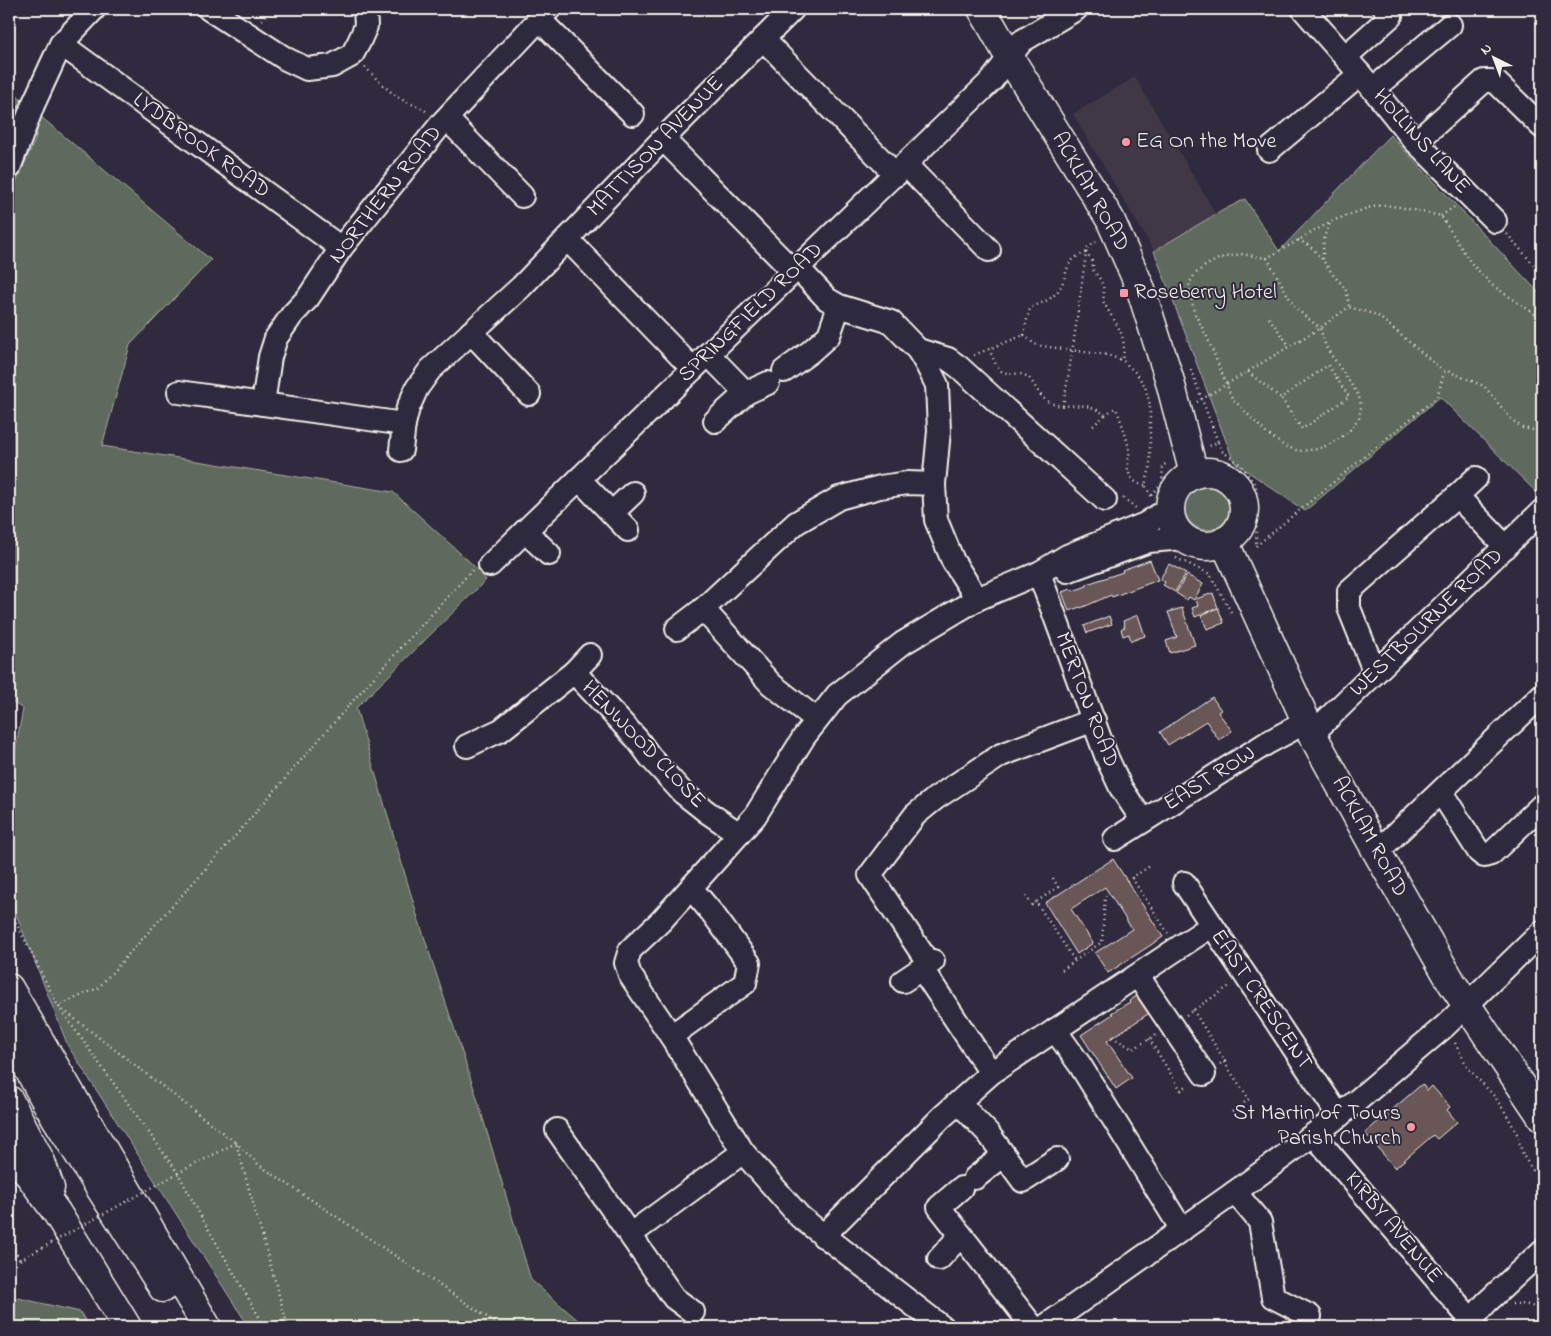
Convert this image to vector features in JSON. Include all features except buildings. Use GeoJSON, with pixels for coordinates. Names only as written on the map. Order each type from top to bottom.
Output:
{"type":"FeatureCollection","features":[{"type":"Feature","properties":{"kind":"main road","name":"ACKLAM ROAD"},"geometry":{"type":"LineString","coordinates":[[982,9],[1010,58],[1110,219],[1140,287],[1169,378],[1194,474]]}},
{"type":"Feature","properties":{"kind":"main road"},"geometry":{"type":"LineString","coordinates":[[1206,472],[1218,474],[1229,480],[1237,488],[1242,500],[1243,512],[1241,524],[1234,534],[1224,542],[1203,546],[1172,539],[1176,530],[1171,519],[1156,511],[1172,497],[1184,480],[1194,474],[1206,472]]}},
{"type":"Feature","properties":{"kind":"main road","name":"ACKLAM ROAD"},"geometry":{"type":"LineString","coordinates":[[1224,542],[1309,728],[1377,852],[1467,1005],[1542,1117]]}},
{"type":"Feature","properties":{"kind":"main road"},"geometry":{"type":"LineString","coordinates":[[9,988],[208,1327]]}},
{"type":"Feature","properties":{"kind":"main road"},"geometry":{"type":"LineString","coordinates":[[9,1033],[50,1107],[189,1327]]}},
{"type":"Feature","properties":{"kind":"main road"},"geometry":{"type":"LineString","coordinates":[[47,1055],[121,1218]]}},
{"type":"Feature","properties":{"kind":"main road"},"geometry":{"type":"LineString","coordinates":[[9,1100],[41,1162],[58,1214]]}},
{"type":"Feature","properties":{"kind":"main road"},"geometry":{"type":"LineString","coordinates":[[9,1144],[19,1162],[58,1214],[126,1327]]}},
{"type":"Feature","properties":{"kind":"street"},"geometry":{"type":"LineString","coordinates":[[9,168],[33,105],[61,44],[94,9]]}},
{"type":"Feature","properties":{"kind":"street"},"geometry":{"type":"LineString","coordinates":[[209,9],[286,59],[307,69],[332,66],[352,55],[366,26],[365,9]]}},
{"type":"Feature","properties":{"kind":"street","name":"MATTISON AVENUE"},"geometry":{"type":"LineString","coordinates":[[401,450],[408,408],[417,388],[430,370],[521,287],[793,9]]}},
{"type":"Feature","properties":{"kind":"street","name":"SPRINGFIELD ROAD"},"geometry":{"type":"LineString","coordinates":[[490,565],[901,170],[992,80],[1022,41],[1076,9]]}},
{"type":"Feature","properties":{"kind":"street","name":"HOLLINS LANE"},"geometry":{"type":"LineString","coordinates":[[1303,9],[1367,82],[1416,142],[1495,221]]}},
{"type":"Feature","properties":{"kind":"street"},"geometry":{"type":"LineString","coordinates":[[1345,57],[1391,16],[1385,9]]}},
{"type":"Feature","properties":{"kind":"street"},"geometry":{"type":"LineString","coordinates":[[542,13],[634,114]]}},
{"type":"Feature","properties":{"kind":"street","name":"NORTHERN ROAD"},"geometry":{"type":"LineString","coordinates":[[263,404],[270,357],[276,338],[292,315],[308,298],[341,248],[444,121],[542,13]]}},
{"type":"Feature","properties":{"kind":"street"},"geometry":{"type":"LineString","coordinates":[[1270,150],[1450,25]]}},
{"type":"Feature","properties":{"kind":"street"},"geometry":{"type":"LineString","coordinates":[[763,39],[901,170],[989,250]]}},
{"type":"Feature","properties":{"kind":"street","name":"LYDBROOK ROAD"},"geometry":{"type":"LineString","coordinates":[[61,44],[341,248]]}},
{"type":"Feature","properties":{"kind":"street"},"geometry":{"type":"LineString","coordinates":[[1416,142],[1484,81],[1497,83],[1542,128]]}},
{"type":"Feature","properties":{"kind":"street"},"geometry":{"type":"LineString","coordinates":[[444,121],[522,196]]}},
{"type":"Feature","properties":{"kind":"street"},"geometry":{"type":"LineString","coordinates":[[664,139],[827,299],[845,308],[891,322],[918,350],[937,385],[939,431],[934,484],[936,520],[953,561],[976,599]]}},
{"type":"Feature","properties":{"kind":"street"},"geometry":{"type":"LineString","coordinates":[[567,239],[701,361],[746,393]]}},
{"type":"Feature","properties":{"kind":"street"},"geometry":{"type":"LineString","coordinates":[[715,421],[746,393],[776,377],[810,352],[829,335],[845,308]]}},
{"type":"Feature","properties":{"kind":"street"},"geometry":{"type":"LineString","coordinates":[[471,332],[528,394]]}},
{"type":"Feature","properties":{"kind":"street"},"geometry":{"type":"LineString","coordinates":[[918,350],[948,359],[960,367],[1105,500]]}},
{"type":"Feature","properties":{"kind":"street"},"geometry":{"type":"LineString","coordinates":[[179,392],[404,424]]}},
{"type":"Feature","properties":{"kind":"street"},"geometry":{"type":"LineString","coordinates":[[1375,673],[1349,608],[1349,591],[1476,478]]}},
{"type":"Feature","properties":{"kind":"street"},"geometry":{"type":"LineString","coordinates":[[579,479],[628,530]]}},
{"type":"Feature","properties":{"kind":"street"},"geometry":{"type":"LineString","coordinates":[[677,629],[703,609],[796,524],[839,498],[880,487],[908,483],[934,484]]}},
{"type":"Feature","properties":{"kind":"street"},"geometry":{"type":"LineString","coordinates":[[612,513],[633,493]]}},
{"type":"Feature","properties":{"kind":"street"},"geometry":{"type":"LineString","coordinates":[[1457,496],[1506,547]]}},
{"type":"Feature","properties":{"kind":"street"},"geometry":{"type":"LineString","coordinates":[[942,1327],[800,1217],[743,1152],[671,1036],[630,975],[626,963],[630,950],[691,888],[738,832],[754,816],[804,737],[837,695],[903,642],[976,599],[1039,573],[1067,556],[1145,524],[1156,511]]}},
{"type":"Feature","properties":{"kind":"street","name":"WESTBOURNE ROAD"},"geometry":{"type":"LineString","coordinates":[[1309,728],[1375,673],[1542,511]]}},
{"type":"Feature","properties":{"kind":"street"},"geometry":{"type":"LineString","coordinates":[[525,531],[549,554]]}},
{"type":"Feature","properties":{"kind":"street"},"geometry":{"type":"LineString","coordinates":[[1039,573],[1068,571],[1149,541],[1172,539]]}},
{"type":"Feature","properties":{"kind":"street","name":"MERTON ROAD"},"geometry":{"type":"LineString","coordinates":[[1039,573],[1107,758],[1121,788],[1143,821]]}},
{"type":"Feature","properties":{"kind":"street"},"geometry":{"type":"LineString","coordinates":[[703,609],[771,684],[817,720]]}},
{"type":"Feature","properties":{"kind":"street"},"geometry":{"type":"LineString","coordinates":[[467,746],[501,730],[574,672],[590,655]]}},
{"type":"Feature","properties":{"kind":"street","name":"HENWOOD CLOSE"},"geometry":{"type":"LineString","coordinates":[[574,672],[637,739],[651,758],[683,793],[707,812],[738,832]]}},
{"type":"Feature","properties":{"kind":"street"},"geometry":{"type":"LineString","coordinates":[[1377,852],[1542,695]]}},
{"type":"Feature","properties":{"kind":"street"},"geometry":{"type":"LineString","coordinates":[[991,1073],[924,968],[870,875],[915,815],[943,794],[1001,755],[1094,720]]}},
{"type":"Feature","properties":{"kind":"street","name":"EAST ROW"},"geometry":{"type":"LineString","coordinates":[[1115,839],[1267,743],[1309,728]]}},
{"type":"Feature","properties":{"kind":"street"},"geometry":{"type":"LineString","coordinates":[[1440,792],[1479,852],[1484,856],[1492,854],[1542,805]]}},
{"type":"Feature","properties":{"kind":"street","name":"EAST CRESCENT"},"geometry":{"type":"LineString","coordinates":[[1184,883],[1339,1116]]}},
{"type":"Feature","properties":{"kind":"street"},"geometry":{"type":"LineString","coordinates":[[671,1036],[745,983],[748,963],[714,914],[691,888]]}},
{"type":"Feature","properties":{"kind":"street"},"geometry":{"type":"LineString","coordinates":[[823,1236],[942,1117],[991,1073],[1211,926]]}},
{"type":"Feature","properties":{"kind":"street"},"geometry":{"type":"LineString","coordinates":[[1044,1327],[1236,1192],[1339,1116],[1445,1026],[1542,932]]}},
{"type":"Feature","properties":{"kind":"street"},"geometry":{"type":"LineString","coordinates":[[1138,976],[1204,1074]]}},
{"type":"Feature","properties":{"kind":"street"},"geometry":{"type":"LineString","coordinates":[[1055,1030],[1110,1113],[1182,1230]]}},
{"type":"Feature","properties":{"kind":"street"},"geometry":{"type":"LineString","coordinates":[[959,1103],[988,1133],[1024,1181],[1057,1159]]}},
{"type":"Feature","properties":{"kind":"street"},"geometry":{"type":"LineString","coordinates":[[557,1130],[674,1298],[693,1312]]}},
{"type":"Feature","properties":{"kind":"street","name":"KIRBY AVENUE"},"geometry":{"type":"LineString","coordinates":[[1314,1135],[1469,1324]]}},
{"type":"Feature","properties":{"kind":"street"},"geometry":{"type":"LineString","coordinates":[[631,1234],[743,1152]]}},
{"type":"Feature","properties":{"kind":"street"},"geometry":{"type":"LineString","coordinates":[[1004,1155],[939,1207],[1034,1327]]}},
{"type":"Feature","properties":{"kind":"street"},"geometry":{"type":"LineString","coordinates":[[1236,1192],[1260,1222],[1273,1298],[1310,1316]]}},
{"type":"Feature","properties":{"kind":"street"},"geometry":{"type":"LineString","coordinates":[[939,1259],[961,1235]]}},
{"type":"Feature","properties":{"kind":"street"},"geometry":{"type":"LineString","coordinates":[[1469,1324],[1486,1303],[1542,1251]]}},
{"type":"Feature","properties":{"kind":"path"},"geometry":{"type":"LineString","coordinates":[[352,55],[390,90],[409,103],[420,106],[444,121]]}},
{"type":"Feature","properties":{"kind":"path"},"geometry":{"type":"LineString","coordinates":[[1267,258],[1295,308],[1320,328],[1326,347],[1359,396],[1361,407],[1359,418],[1349,431],[1335,442],[1318,449],[1298,452],[1266,434],[1232,398],[1194,312],[1189,284],[1195,274],[1205,266],[1220,258],[1241,254],[1267,258],[1332,221],[1368,208],[1383,205],[1399,207],[1442,216],[1471,263],[1492,285],[1542,319]]}},
{"type":"Feature","properties":{"kind":"path"},"geometry":{"type":"LineString","coordinates":[[1323,259],[1323,241],[1326,229],[1332,221]]}},
{"type":"Feature","properties":{"kind":"path"},"geometry":{"type":"LineString","coordinates":[[1495,221],[1542,274]]}},
{"type":"Feature","properties":{"kind":"path"},"geometry":{"type":"LineString","coordinates":[[1063,406],[1087,248],[1115,230]]}},
{"type":"Feature","properties":{"kind":"path"},"geometry":{"type":"LineString","coordinates":[[1298,240],[1308,245],[1323,259],[1346,291],[1349,307]]}},
{"type":"Feature","properties":{"kind":"path"},"geometry":{"type":"LineString","coordinates":[[1024,335],[1030,308],[1043,304],[1057,292],[1062,284],[1067,267],[1077,255],[1086,253]]}},
{"type":"Feature","properties":{"kind":"path"},"geometry":{"type":"LineString","coordinates":[[1086,253],[1093,262],[1093,270],[1100,278],[1105,292],[1103,301],[1123,335],[1124,352],[1122,360]]}},
{"type":"Feature","properties":{"kind":"path"},"geometry":{"type":"LineString","coordinates":[[1177,411],[1227,385],[1289,345],[1320,328],[1349,307],[1377,315],[1440,368],[1484,386],[1512,420],[1523,428],[1542,432]]}},
{"type":"Feature","properties":{"kind":"path"},"geometry":{"type":"LineString","coordinates":[[1269,318],[1289,345]]}},
{"type":"Feature","properties":{"kind":"path"},"geometry":{"type":"LineString","coordinates":[[960,367],[972,356],[1024,335]]}},
{"type":"Feature","properties":{"kind":"path"},"geometry":{"type":"LineString","coordinates":[[1024,335],[1034,344],[1107,355],[1122,360],[1136,373],[1145,386],[1150,405],[1150,468],[1145,485]]}},
{"type":"Feature","properties":{"kind":"path"},"geometry":{"type":"LineString","coordinates":[[989,350],[1002,372],[1022,374],[1028,377],[1038,393],[1050,403],[1063,406],[1087,405],[1098,410],[1104,416]]}},
{"type":"Feature","properties":{"kind":"path"},"geometry":{"type":"LineString","coordinates":[[1248,372],[1281,398],[1302,429],[1349,397],[1328,366],[1281,398]]}},
{"type":"Feature","properties":{"kind":"path"},"geometry":{"type":"LineString","coordinates":[[1218,442],[1222,451],[1242,465],[1256,486],[1256,546],[1437,397],[1445,370]]}},
{"type":"Feature","properties":{"kind":"path"},"geometry":{"type":"LineString","coordinates":[[1093,426],[1114,408],[1117,411],[1130,452],[1128,470],[1135,482],[1139,485],[1145,485]]}},
{"type":"Feature","properties":{"kind":"path"},"geometry":{"type":"LineString","coordinates":[[1105,500],[1124,498],[1137,508],[1156,511],[1152,495],[1145,485]]}},
{"type":"Feature","properties":{"kind":"path"},"geometry":{"type":"LineString","coordinates":[[1172,539],[1162,552],[1210,574],[1231,612]]}},
{"type":"Feature","properties":{"kind":"path"},"geometry":{"type":"LineString","coordinates":[[58,1006],[98,988],[477,564],[490,565]]}},
{"type":"Feature","properties":{"kind":"path"},"geometry":{"type":"LineString","coordinates":[[1127,881],[1150,866]]}},
{"type":"Feature","properties":{"kind":"path"},"geometry":{"type":"LineString","coordinates":[[1026,896],[1032,905],[1058,887],[1053,878]]}},
{"type":"Feature","properties":{"kind":"path"},"geometry":{"type":"LineString","coordinates":[[1132,878],[1178,948]]}},
{"type":"Feature","properties":{"kind":"path"},"geometry":{"type":"LineString","coordinates":[[1062,970],[1102,942],[1105,897],[1109,894]]}},
{"type":"Feature","properties":{"kind":"path"},"geometry":{"type":"LineString","coordinates":[[1036,902],[1075,961]]}},
{"type":"Feature","properties":{"kind":"path"},"geometry":{"type":"LineString","coordinates":[[9,909],[58,1006],[178,1173],[265,1327]]}},
{"type":"Feature","properties":{"kind":"path"},"geometry":{"type":"LineString","coordinates":[[58,1006],[236,1143],[259,1165],[502,1327]]}},
{"type":"Feature","properties":{"kind":"path"},"geometry":{"type":"LineString","coordinates":[[1445,1026],[1454,1038],[1460,1055],[1468,1068],[1495,1097],[1506,1115],[1517,1134],[1523,1155],[1542,1185]]}},
{"type":"Feature","properties":{"kind":"path"},"geometry":{"type":"LineString","coordinates":[[1224,1062],[1249,1099],[1232,1112]]}},
{"type":"Feature","properties":{"kind":"path"},"geometry":{"type":"LineString","coordinates":[[9,1241],[20,1260],[236,1143]]}},
{"type":"Feature","properties":{"kind":"path"},"geometry":{"type":"LineString","coordinates":[[236,1143],[288,1327]]}},
{"type":"Feature","properties":{"kind":"shaded area"},"geometry":{"type":"Polygon","coordinates":[[[1135,77],[1216,214],[1154,251],[1073,114],[1135,77]]]}},
{"type":"Feature","properties":{"kind":"shaded area"},"geometry":{"type":"Polygon","coordinates":[[[9,89],[30,107],[9,154],[9,89]]]}},
{"type":"Feature","properties":{"kind":"shaded area"},"geometry":{"type":"Polygon","coordinates":[[[40,116],[211,260],[130,345],[102,446],[393,492],[472,564],[486,580],[356,708],[417,915],[476,1095],[531,1280],[586,1327],[249,1327],[68,1046],[9,896],[9,783],[23,709],[9,700],[9,198],[35,140],[40,116]]]}},
{"type":"Feature","properties":{"kind":"shaded area"},"geometry":{"type":"Polygon","coordinates":[[[1390,135],[1542,296],[1542,498],[1440,397],[1305,511],[1234,462],[1154,251],[1245,199],[1279,251],[1390,135]]]}},
{"type":"Feature","properties":{"kind":"shaded area"},"geometry":{"type":"Polygon","coordinates":[[[1202,484],[1212,484],[1226,494],[1230,507],[1226,520],[1220,526],[1212,530],[1202,530],[1188,520],[1184,512],[1184,502],[1194,488],[1202,484]]]}},
{"type":"Feature","properties":{"kind":"shaded area"},"geometry":{"type":"Polygon","coordinates":[[[9,1289],[14,1297],[80,1312],[90,1327],[9,1327],[9,1289]]]}},
{"type":"Feature","properties":{"kind":"place","name":"EG On the Move"},"geometry":{"type":"Point","coordinates":[1126,142]}},
{"type":"Feature","properties":{"kind":"place","name":"Roseberry Hotel"},"geometry":{"type":"Point","coordinates":[1124,293]}},
{"type":"Feature","properties":{"kind":"place","name":"St Martin of Tours Parish Church"},"geometry":{"type":"Point","coordinates":[1411,1127]}}]}
